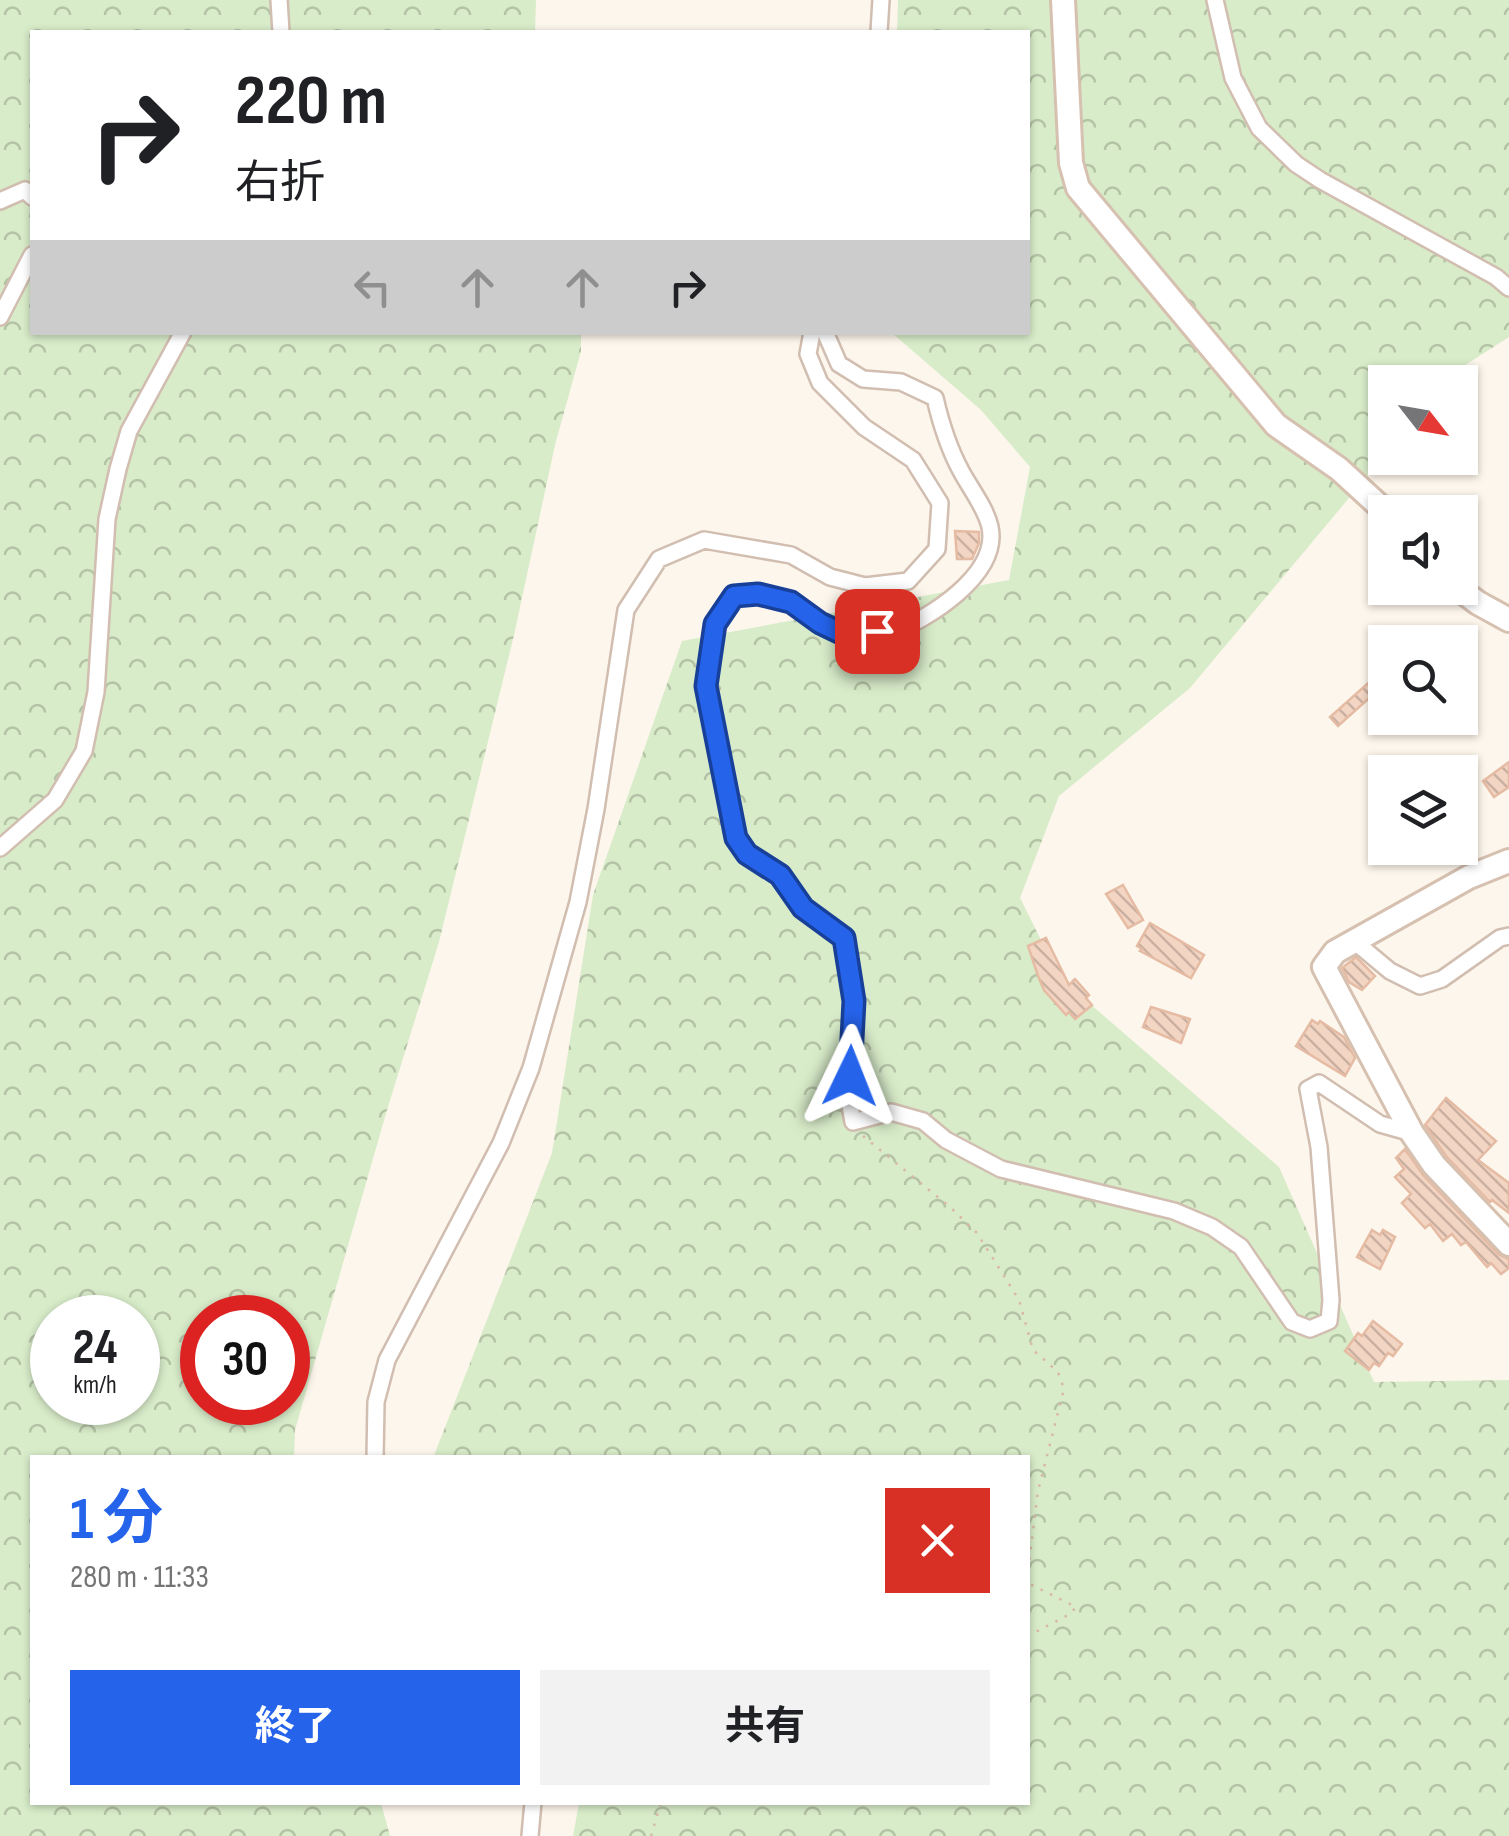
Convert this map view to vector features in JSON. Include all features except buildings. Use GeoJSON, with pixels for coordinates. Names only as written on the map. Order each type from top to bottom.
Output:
{"type":"FeatureCollection","features":[{"type":"Feature","properties":{"kind":"main road"},"geometry":{"type":"LineString","coordinates":[[1063,0],[1071,163],[1078,188],[1276,425],[1339,469],[1368,496]]}},
{"type":"Feature","properties":{"kind":"main road"},"geometry":{"type":"LineString","coordinates":[[1478,603],[1509,620]]}},
{"type":"Feature","properties":{"kind":"main road"},"geometry":{"type":"LineString","coordinates":[[1509,861],[1468,878],[1354,941],[1335,952],[1324,967],[1412,1133],[1434,1165],[1509,1244]]}},
{"type":"Feature","properties":{"kind":"street"},"geometry":{"type":"LineString","coordinates":[[279,0],[281,30]]}},
{"type":"Feature","properties":{"kind":"street"},"geometry":{"type":"LineString","coordinates":[[879,30],[881,0]]}},
{"type":"Feature","properties":{"kind":"street"},"geometry":{"type":"LineString","coordinates":[[1215,0],[1233,78],[1260,128],[1296,164],[1496,276],[1509,288]]}},
{"type":"Feature","properties":{"kind":"street"},"geometry":{"type":"LineString","coordinates":[[0,201],[25,190],[30,195]]}},
{"type":"Feature","properties":{"kind":"street"},"geometry":{"type":"LineString","coordinates":[[0,318],[30,259]]}},
{"type":"Feature","properties":{"kind":"street"},"geometry":{"type":"LineString","coordinates":[[0,848],[55,800],[84,751],[96,692],[107,518],[118,468],[129,432],[182,335]]}},
{"type":"Feature","properties":{"kind":"street"},"geometry":{"type":"LineString","coordinates":[[375,1455],[376,1402],[387,1360],[501,1143],[531,1068],[578,902],[626,610],[634,597],[659,559],[704,540],[791,555],[830,577],[865,586],[908,581],[937,549],[940,502],[912,460],[864,427],[820,383],[808,354],[811,335]]}},
{"type":"Feature","properties":{"kind":"street"},"geometry":{"type":"LineString","coordinates":[[825,335],[839,364],[863,379],[901,382],[934,398],[944,436],[990,525],[991,550],[969,581],[938,609],[890,634],[877,631],[845,635],[791,602],[758,594],[734,596],[715,624],[706,686],[736,838],[747,854],[780,875],[803,908],[844,938],[854,1001],[849,1100],[853,1122],[890,1112],[923,1121],[946,1140],[1001,1170],[1174,1211],[1212,1227],[1241,1248],[1292,1322],[1310,1329],[1329,1321],[1332,1300],[1319,1148],[1308,1088],[1319,1083],[1380,1124],[1412,1133]]}},
{"type":"Feature","properties":{"kind":"street"},"geometry":{"type":"LineString","coordinates":[[1354,941],[1390,971],[1420,986],[1442,980],[1500,938],[1509,936]]}},
{"type":"Feature","properties":{"kind":"street"},"geometry":{"type":"LineString","coordinates":[[530,1836],[533,1805]]}},
{"type":"Feature","properties":{"kind":"path"},"geometry":{"type":"LineString","coordinates":[[853,1122],[868,1142],[952,1208],[977,1233],[1019,1300],[1033,1350],[1058,1372],[1064,1389],[1038,1491],[1030,1557]]}},
{"type":"Feature","properties":{"kind":"path"},"geometry":{"type":"LineString","coordinates":[[1030,1584],[1076,1607],[1030,1635]]}},
{"type":"Feature","properties":{"kind":"path"},"geometry":{"type":"LineString","coordinates":[[650,1836],[660,1805]]}},
{"type":"Feature","properties":{"kind":"green space"},"geometry":{"type":"Polygon","coordinates":[[[0,0],[536,0],[535,30],[30,30],[30,335],[581,335],[581,351],[555,445],[514,635],[439,942],[310,1378],[310,1295],[180,1295],[180,1425],[296,1425],[294,1455],[30,1455],[30,1805],[382,1805],[390,1836],[0,1836],[0,0]]]}},
{"type":"Feature","properties":{"kind":"green space"},"geometry":{"type":"Polygon","coordinates":[[[898,0],[1509,0],[1509,337],[1465,365],[1368,365],[1368,475],[1190,688],[1059,796],[1020,898],[1060,978],[1279,1167],[1374,1382],[1509,1380],[1509,1836],[573,1836],[579,1805],[1030,1805],[1030,1455],[434,1455],[552,1153],[593,895],[682,641],[1009,580],[1030,467],[981,410],[894,335],[1030,335],[1030,30],[897,30],[898,0]]]}},
{"type":"Feature","properties":{"kind":"route"},"geometry":{"type":"LineString","coordinates":[[850,1076],[854,1001],[844,938],[803,908],[780,875],[747,854],[736,838],[706,686],[715,624],[734,596],[758,594],[791,602],[845,635],[877,631]]}}]}
